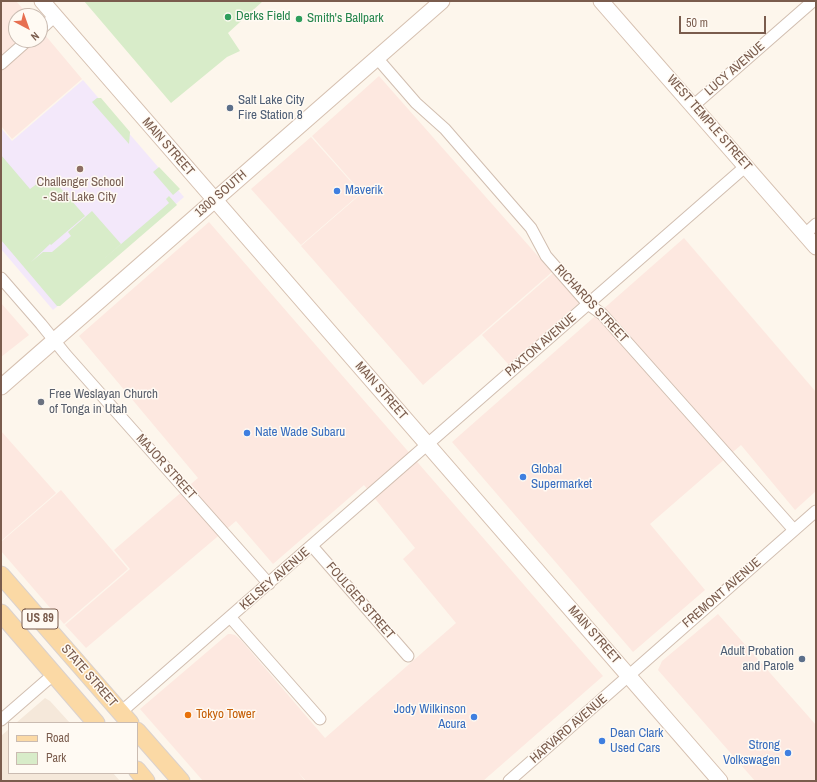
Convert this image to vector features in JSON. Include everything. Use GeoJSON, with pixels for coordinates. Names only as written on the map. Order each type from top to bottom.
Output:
{"type":"FeatureCollection","features":[{"type":"Feature","properties":{"kind":"main road","name":"STATE STREET"},"geometry":{"type":"LineString","coordinates":[[1,575],[126,718]]}},
{"type":"Feature","properties":{"kind":"main road","name":"STATE STREET"},"geometry":{"type":"LineString","coordinates":[[1,613],[95,722]]}},
{"type":"Feature","properties":{"kind":"main road"},"geometry":{"type":"LineString","coordinates":[[78,702],[126,718]]}},
{"type":"Feature","properties":{"kind":"main road"},"geometry":{"type":"LineString","coordinates":[[138,732],[181,781]]}},
{"type":"Feature","properties":{"kind":"main road"},"geometry":{"type":"LineString","coordinates":[[138,771],[146,781]]}},
{"type":"Feature","properties":{"kind":"street","name":"MAIN STREET"},"geometry":{"type":"LineString","coordinates":[[42,1],[720,781]]}},
{"type":"Feature","properties":{"kind":"street","name":"1300 SOUTH"},"geometry":{"type":"LineString","coordinates":[[1,387],[442,1]]}},
{"type":"Feature","properties":{"kind":"street","name":"WEST TEMPLE STREET"},"geometry":{"type":"LineString","coordinates":[[601,1],[746,166],[810,229],[816,247]]}},
{"type":"Feature","properties":{"kind":"street","name":"LUCY AVENUE"},"geometry":{"type":"LineString","coordinates":[[694,106],[813,1]]}},
{"type":"Feature","properties":{"kind":"street"},"geometry":{"type":"LineString","coordinates":[[48,23],[55,16]]}},
{"type":"Feature","properties":{"kind":"street"},"geometry":{"type":"LineString","coordinates":[[1,64],[19,48]]}},
{"type":"Feature","properties":{"kind":"street","name":"RICHARDS STREET"},"geometry":{"type":"LineString","coordinates":[[377,58],[416,103],[445,129],[531,228],[546,256],[588,304],[602,314],[794,530]]}},
{"type":"Feature","properties":{"kind":"street","name":"PAXTON AVENUE"},"geometry":{"type":"LineString","coordinates":[[428,445],[450,424],[746,166]]}},
{"type":"Feature","properties":{"kind":"street","name":"MAJOR STREET"},"geometry":{"type":"LineString","coordinates":[[1,278],[66,355],[269,584]]}},
{"type":"Feature","properties":{"kind":"street","name":"KELSEY AVENUE"},"geometry":{"type":"LineString","coordinates":[[126,718],[230,617],[428,445]]}},
{"type":"Feature","properties":{"kind":"street","name":"FREMONT AVENUE"},"geometry":{"type":"LineString","coordinates":[[629,676],[655,651],[816,511]]}},
{"type":"Feature","properties":{"kind":"street","name":"FOULGER STREET"},"geometry":{"type":"LineString","coordinates":[[312,546],[408,656]]}},
{"type":"Feature","properties":{"kind":"street"},"geometry":{"type":"LineString","coordinates":[[230,617],[320,719]]}},
{"type":"Feature","properties":{"kind":"street"},"geometry":{"type":"LineString","coordinates":[[1,720],[54,674]]}},
{"type":"Feature","properties":{"kind":"street","name":"HARVARD AVENUE"},"geometry":{"type":"LineString","coordinates":[[509,781],[629,676]]}},
{"type":"Feature","properties":{"kind":"shaded area"},"geometry":{"type":"Polygon","coordinates":[[[1,1],[16,1],[22,8],[8,8],[8,48],[48,48],[48,39],[82,79],[12,139],[1,126],[1,1]]]}},
{"type":"Feature","properties":{"kind":"shaded area"},"geometry":{"type":"Polygon","coordinates":[[[379,76],[552,272],[423,385],[301,246],[362,193],[312,136],[379,76]]]}},
{"type":"Feature","properties":{"kind":"shaded area","name":"Challenger School - Salt Lake City"},"geometry":{"type":"Polygon","coordinates":[[[83,80],[184,197],[53,310],[1,249],[1,128],[12,141],[83,80]]]}},
{"type":"Feature","properties":{"kind":"shaded area"},"geometry":{"type":"Polygon","coordinates":[[[311,137],[361,193],[301,245],[251,189],[311,137]]]}},
{"type":"Feature","properties":{"kind":"shaded area"},"geometry":{"type":"Polygon","coordinates":[[[209,222],[603,676],[483,781],[306,781],[298,772],[305,781],[203,781],[140,709],[228,634],[231,634],[235,635],[241,640],[325,738],[456,623],[403,559],[415,548],[364,485],[273,564],[236,521],[86,648],[65,625],[130,569],[114,550],[198,478],[79,336],[209,222]]]}},
{"type":"Feature","properties":{"kind":"shaded area"},"geometry":{"type":"Polygon","coordinates":[[[684,238],[816,392],[816,491],[795,510],[741,445],[650,524],[705,590],[633,652],[452,442],[684,238]]]}},
{"type":"Feature","properties":{"kind":"shaded area"},"geometry":{"type":"Polygon","coordinates":[[[553,273],[579,303],[509,365],[482,335],[553,273]]]}},
{"type":"Feature","properties":{"kind":"shaded area"},"geometry":{"type":"Polygon","coordinates":[[[1,303],[29,335],[1,357],[1,303]]]}},
{"type":"Feature","properties":{"kind":"shaded area"},"geometry":{"type":"Polygon","coordinates":[[[1,431],[56,493],[1,541],[1,431]]]}},
{"type":"Feature","properties":{"kind":"shaded area"},"geometry":{"type":"Polygon","coordinates":[[[61,490],[128,569],[64,624],[1,551],[1,542],[61,490]]]}},
{"type":"Feature","properties":{"kind":"shaded area"},"geometry":{"type":"Polygon","coordinates":[[[718,614],[816,725],[816,781],[755,781],[658,670],[662,661],[718,614]]]}},
{"type":"Feature","properties":{"kind":"shaded area"},"geometry":{"type":"Polygon","coordinates":[[[45,698],[50,701],[69,722],[17,722],[45,698]]]}},
{"type":"Feature","properties":{"kind":"shaded area"},"geometry":{"type":"Polygon","coordinates":[[[8,730],[8,774],[114,774],[120,781],[1,781],[1,736],[8,730]]]}},
{"type":"Feature","properties":{"kind":"green space"},"geometry":{"type":"Polygon","coordinates":[[[84,1],[263,1],[228,33],[240,51],[227,57],[171,103],[84,1]]]}},
{"type":"Feature","properties":{"kind":"green space"},"geometry":{"type":"Polygon","coordinates":[[[97,98],[101,98],[130,132],[129,144],[92,102],[97,98]]]}},
{"type":"Feature","properties":{"kind":"green space"},"geometry":{"type":"Polygon","coordinates":[[[1,155],[30,189],[38,183],[56,183],[85,216],[51,245],[50,244],[31,262],[43,252],[52,252],[71,236],[68,232],[92,211],[121,244],[99,263],[169,203],[166,199],[169,196],[177,205],[60,306],[57,306],[1,240],[1,155]]]}},
{"type":"Feature","properties":{"kind":"green space"},"geometry":{"type":"Polygon","coordinates":[[[159,167],[180,189],[173,195],[153,172],[159,167]]]}},
{"type":"Feature","properties":{"kind":"place","name":"Derks Field"},"geometry":{"type":"Point","coordinates":[228,17]}},
{"type":"Feature","properties":{"kind":"place","name":"Smith's Ballpark"},"geometry":{"type":"Point","coordinates":[299,19]}},
{"type":"Feature","properties":{"kind":"place","name":"Salt Lake City Fire Station 8"},"geometry":{"type":"Point","coordinates":[230,108]}},
{"type":"Feature","properties":{"kind":"place","name":"Challenger School - Salt Lake City"},"geometry":{"type":"Point","coordinates":[80,169]}},
{"type":"Feature","properties":{"kind":"place","name":"Maverik"},"geometry":{"type":"Point","coordinates":[337,191]}},
{"type":"Feature","properties":{"kind":"place","name":"Free Weslayan Church of Tonga in Utah"},"geometry":{"type":"Point","coordinates":[41,402]}},
{"type":"Feature","properties":{"kind":"place","name":"Nate Wade Subaru"},"geometry":{"type":"Point","coordinates":[247,433]}},
{"type":"Feature","properties":{"kind":"place","name":"Global Supermarket"},"geometry":{"type":"Point","coordinates":[523,477]}},
{"type":"Feature","properties":{"kind":"place","name":"Adult Probation and Parole"},"geometry":{"type":"Point","coordinates":[802,659]}},
{"type":"Feature","properties":{"kind":"place","name":"Tokyo Tower"},"geometry":{"type":"Point","coordinates":[188,715]}},
{"type":"Feature","properties":{"kind":"place","name":"Jody Wilkinson Acura"},"geometry":{"type":"Point","coordinates":[474,717]}},
{"type":"Feature","properties":{"kind":"place","name":"Dean Clark Used Cars"},"geometry":{"type":"Point","coordinates":[602,741]}},
{"type":"Feature","properties":{"kind":"place","name":"Strong Volkswagen"},"geometry":{"type":"Point","coordinates":[788,753]}}]}
